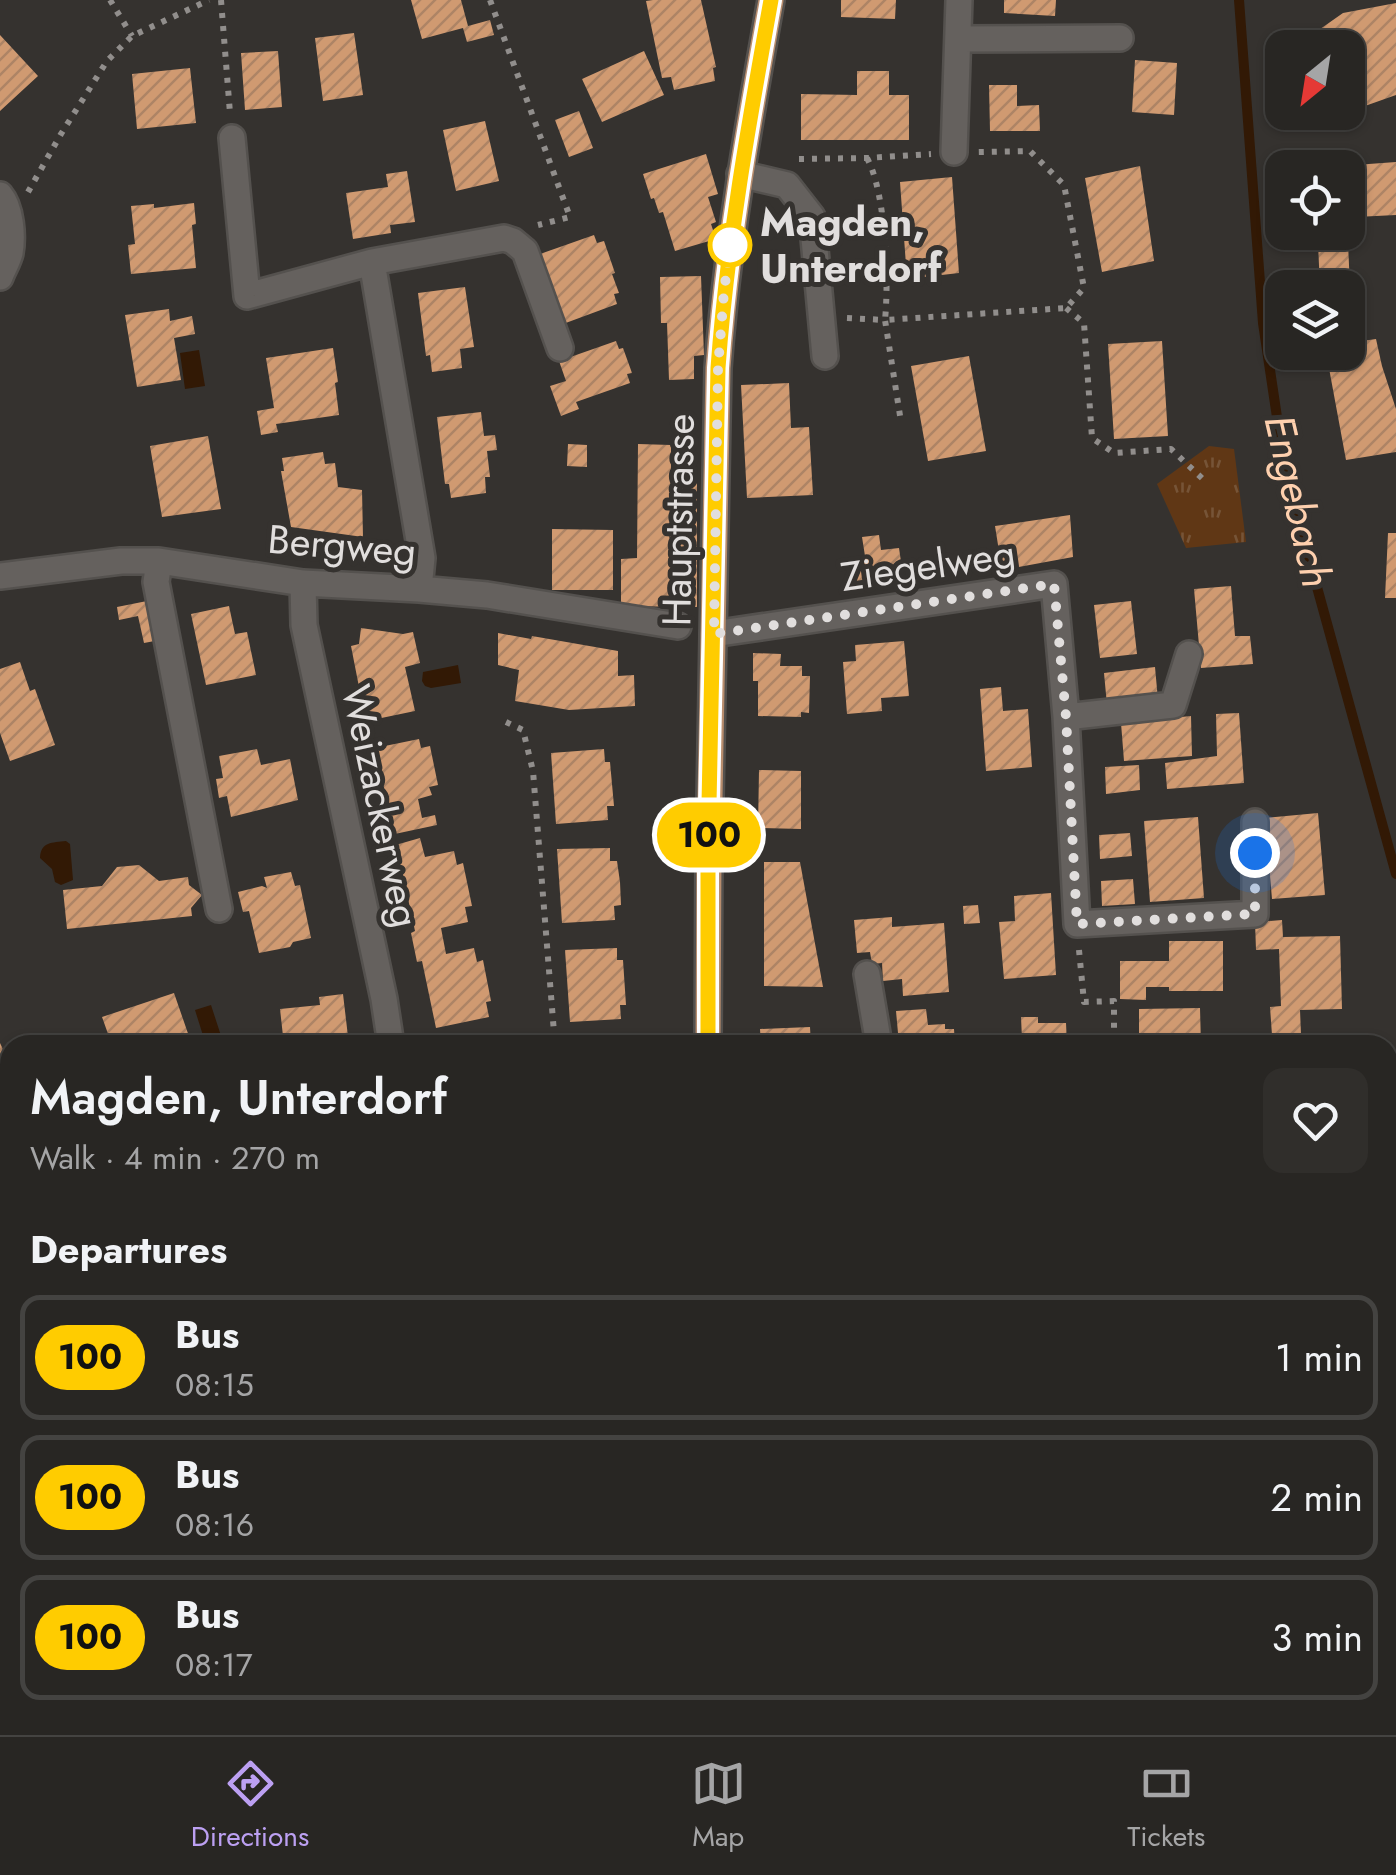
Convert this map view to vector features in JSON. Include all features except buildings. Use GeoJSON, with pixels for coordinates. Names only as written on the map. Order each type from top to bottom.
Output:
{"type":"FeatureCollection","features":[{"type":"Feature","properties":{"kind":"main road","name":"Hauptstrasse"},"geometry":{"type":"LineString","coordinates":[[708,1035],[718,368],[740,174],[771,0]]}},
{"type":"Feature","properties":{"kind":"street"},"geometry":{"type":"LineString","coordinates":[[954,152],[959,0]]}},
{"type":"Feature","properties":{"kind":"street"},"geometry":{"type":"LineString","coordinates":[[958,38],[1120,38]]}},
{"type":"Feature","properties":{"kind":"street"},"geometry":{"type":"LineString","coordinates":[[232,138],[247,296],[372,262],[504,238],[525,251],[560,348]]}},
{"type":"Feature","properties":{"kind":"street"},"geometry":{"type":"LineString","coordinates":[[740,174],[787,185],[812,218],[825,356]]}},
{"type":"Feature","properties":{"kind":"street"},"geometry":{"type":"LineString","coordinates":[[0,277],[10,252],[5,207]]}},
{"type":"Feature","properties":{"kind":"street"},"geometry":{"type":"LineString","coordinates":[[372,262],[422,558],[420,588]]}},
{"type":"Feature","properties":{"kind":"street","name":"Bergweg"},"geometry":{"type":"LineString","coordinates":[[0,576],[121,561],[159,561],[303,583],[487,595],[678,626]]}},
{"type":"Feature","properties":{"kind":"street"},"geometry":{"type":"LineString","coordinates":[[159,561],[156,582],[220,909]]}},
{"type":"Feature","properties":{"kind":"street","name":"Weizackerweg"},"geometry":{"type":"LineString","coordinates":[[303,583],[304,625],[389,1035]]}},
{"type":"Feature","properties":{"kind":"street","name":"Ziegelweg"},"geometry":{"type":"LineString","coordinates":[[714,634],[1054,584],[1077,924]]}},
{"type":"Feature","properties":{"kind":"street"},"geometry":{"type":"LineString","coordinates":[[1066,717],[1173,705],[1189,654]]}},
{"type":"Feature","properties":{"kind":"street"},"geometry":{"type":"LineString","coordinates":[[1077,924],[1255,914],[1255,822]]}},
{"type":"Feature","properties":{"kind":"street"},"geometry":{"type":"LineString","coordinates":[[868,974],[877,1035]]}},
{"type":"Feature","properties":{"kind":"path"},"geometry":{"type":"LineString","coordinates":[[110,0],[132,36]]}},
{"type":"Feature","properties":{"kind":"path"},"geometry":{"type":"LineString","coordinates":[[5,207],[19,208],[108,61],[132,36],[209,0]]}},
{"type":"Feature","properties":{"kind":"path"},"geometry":{"type":"LineString","coordinates":[[221,0],[232,138]]}},
{"type":"Feature","properties":{"kind":"path"},"geometry":{"type":"LineString","coordinates":[[490,0],[570,217],[530,227]]}},
{"type":"Feature","properties":{"kind":"path"},"geometry":{"type":"LineString","coordinates":[[793,159],[1030,151],[1064,185],[1084,288],[1066,308],[886,320],[821,317]]}},
{"type":"Feature","properties":{"kind":"path"},"geometry":{"type":"LineString","coordinates":[[866,158],[876,175],[880,204],[888,290],[886,320],[901,422]]}},
{"type":"Feature","properties":{"kind":"path"},"geometry":{"type":"LineString","coordinates":[[1066,308],[1084,324],[1092,438],[1114,453],[1170,449],[1206,482]]}},
{"type":"Feature","properties":{"kind":"path"},"geometry":{"type":"LineString","coordinates":[[506,722],[523,730],[533,771],[555,1035]]}},
{"type":"Feature","properties":{"kind":"path"},"geometry":{"type":"LineString","coordinates":[[1077,924],[1084,1002],[1114,1001],[1114,1035]]}},
{"type":"Feature","properties":{"kind":"green space"},"geometry":{"type":"Polygon","coordinates":[[[1209,446],[1234,449],[1246,542],[1186,548],[1157,484],[1209,446]]]}},
{"type":"Feature","properties":{"kind":"shaded area"},"geometry":{"type":"Polygon","coordinates":[[[199,350],[205,386],[185,389],[180,353],[199,350]]]}},
{"type":"Feature","properties":{"kind":"shaded area"},"geometry":{"type":"Polygon","coordinates":[[[458,665],[461,683],[431,688],[422,681],[423,672],[458,665]]]}},
{"type":"Feature","properties":{"kind":"shaded area"},"geometry":{"type":"Polygon","coordinates":[[[66,841],[70,844],[73,880],[61,885],[40,858],[45,846],[66,841]]]}},
{"type":"Feature","properties":{"kind":"shaded area"},"geometry":{"type":"Polygon","coordinates":[[[211,1005],[221,1035],[203,1035],[195,1010],[211,1005]]]}},
{"type":"Feature","properties":{"kind":"waterway","name":"Engebach"},"geometry":{"type":"LineString","coordinates":[[1239,0],[1263,323],[1285,471],[1396,874]]}},
{"type":"Feature","properties":{"kind":"bus line","name":"100"},"geometry":{"type":"LineString","coordinates":[[708,1035],[718,368],[743,154],[771,0]]}},
{"type":"Feature","properties":{"kind":"place","name":"Magden, Unterdorf"},"geometry":{"type":"Point","coordinates":[730,245]}},
{"type":"Feature","properties":{"kind":"route"},"geometry":{"type":"LineString","coordinates":[[730,245],[718,368],[714,634],[1054,584],[1077,924],[1255,914],[1255,853]]}}]}
